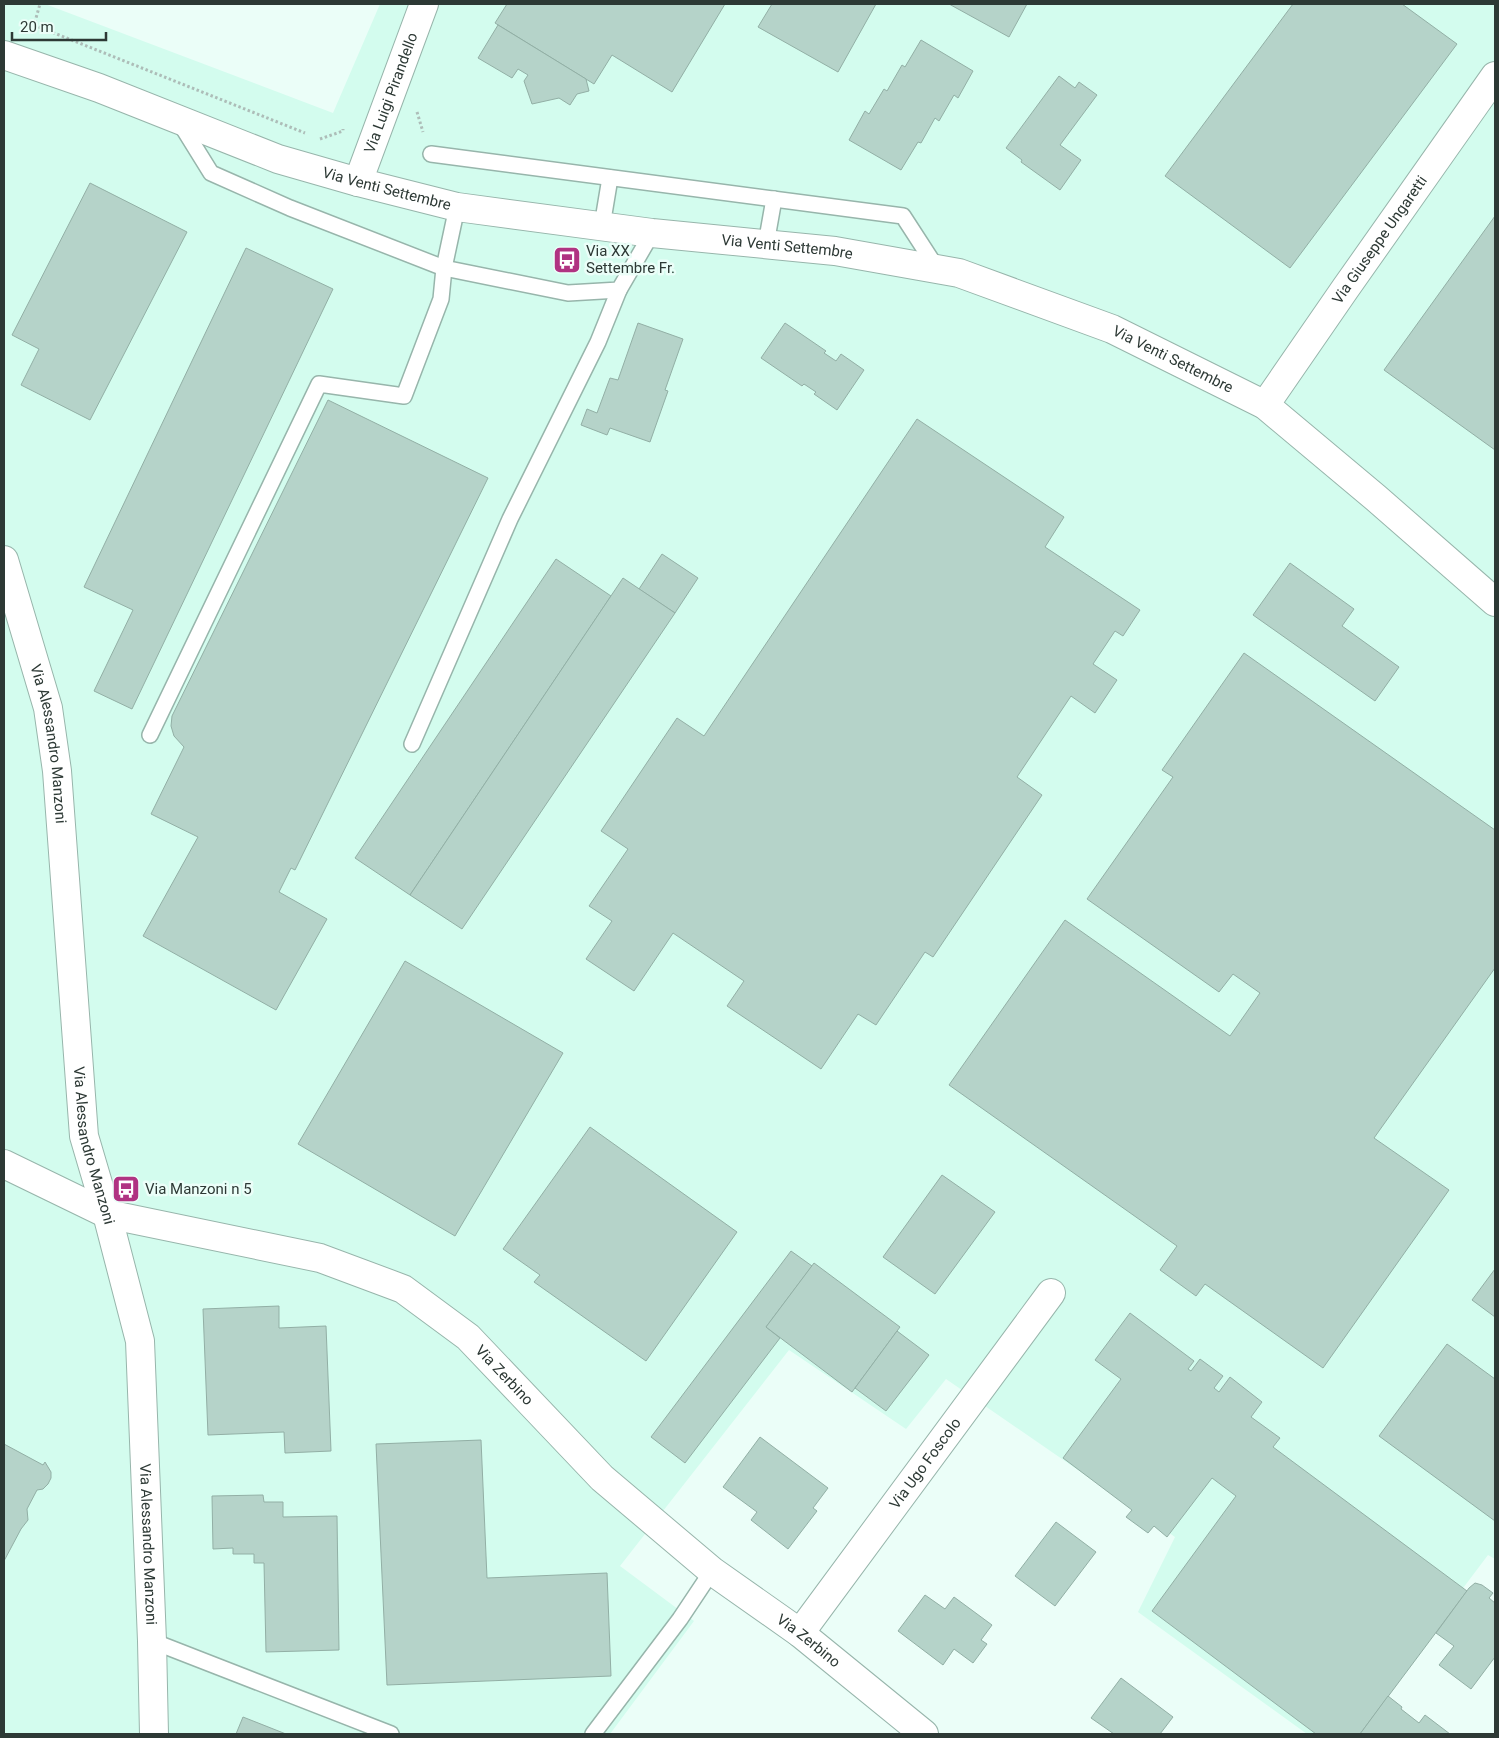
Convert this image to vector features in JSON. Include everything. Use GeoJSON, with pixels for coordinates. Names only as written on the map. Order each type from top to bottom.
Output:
{"type":"FeatureCollection","features":[{"type":"Feature","properties":{"kind":"street","name":"Via Luigi Pirandello"},"geometry":{"type":"LineString","coordinates":[[358,182],[424,4]]}},
{"type":"Feature","properties":{"kind":"street","name":"Via Venti Settembre"},"geometry":{"type":"LineString","coordinates":[[4,55],[98,88],[179,122],[278,159],[457,207],[652,233],[835,251],[959,273],[1112,329],[1265,405],[1376,498],[1495,602]]}},
{"type":"Feature","properties":{"kind":"street","name":"Via Giuseppe Ungaretti"},"geometry":{"type":"LineString","coordinates":[[1265,405],[1344,289],[1495,76]]}},
{"type":"Feature","properties":{"kind":"street","name":"Via Alessandro Manzoni"},"geometry":{"type":"LineString","coordinates":[[4,560],[48,708],[57,771],[84,1136],[107,1214],[140,1341],[154,1734]]}},
{"type":"Feature","properties":{"kind":"street","name":"Via Zerbino"},"geometry":{"type":"LineString","coordinates":[[4,1164],[107,1214],[320,1258],[403,1289],[468,1337],[602,1478],[712,1571],[800,1632],[924,1734]]}},
{"type":"Feature","properties":{"kind":"street","name":"Via Ugo Foscolo"},"geometry":{"type":"LineString","coordinates":[[800,1632],[1051,1293]]}},
{"type":"Feature","properties":{"kind":"lane"},"geometry":{"type":"LineString","coordinates":[[179,122],[211,174],[290,208],[444,268],[568,293],[619,290]]}},
{"type":"Feature","properties":{"kind":"lane"},"geometry":{"type":"LineString","coordinates":[[430,154],[903,216],[938,270]]}},
{"type":"Feature","properties":{"kind":"lane"},"geometry":{"type":"LineString","coordinates":[[602,226],[610,178]]}},
{"type":"Feature","properties":{"kind":"lane"},"geometry":{"type":"LineString","coordinates":[[766,244],[774,200]]}},
{"type":"Feature","properties":{"kind":"lane"},"geometry":{"type":"LineString","coordinates":[[150,735],[319,384],[404,396],[441,298],[444,268],[457,207]]}},
{"type":"Feature","properties":{"kind":"lane"},"geometry":{"type":"LineString","coordinates":[[412,744],[510,519],[598,342],[619,290],[652,233]]}},
{"type":"Feature","properties":{"kind":"lane"},"geometry":{"type":"LineString","coordinates":[[593,1734],[680,1619],[712,1571]]}},
{"type":"Feature","properties":{"kind":"lane"},"geometry":{"type":"LineString","coordinates":[[152,1641],[391,1734]]}},
{"type":"Feature","properties":{"kind":"path"},"geometry":{"type":"LineString","coordinates":[[34,25],[311,136]]}},
{"type":"Feature","properties":{"kind":"path"},"geometry":{"type":"LineString","coordinates":[[320,139],[342,131],[346,122]]}},
{"type":"Feature","properties":{"kind":"shaded area"},"geometry":{"type":"Polygon","coordinates":[[[4,4],[45,4],[333,113],[380,4],[1495,4],[1495,1559],[1488,1555],[1353,1734],[1307,1734],[1138,1612],[1175,1537],[946,1379],[906,1429],[789,1350],[620,1566],[694,1621],[610,1734],[4,1734],[4,4]]]}},
{"type":"Feature","properties":{"kind":"building"},"geometry":{"type":"Polygon","coordinates":[[[507,4],[725,4],[672,92],[612,55],[594,84],[495,23],[507,4]]]}},
{"type":"Feature","properties":{"kind":"building"},"geometry":{"type":"Polygon","coordinates":[[[772,4],[876,4],[838,72],[758,27],[772,4]]]}},
{"type":"Feature","properties":{"kind":"building"},"geometry":{"type":"Polygon","coordinates":[[[949,4],[1027,4],[1009,37],[949,4]]]}},
{"type":"Feature","properties":{"kind":"building"},"geometry":{"type":"Polygon","coordinates":[[[1293,4],[1402,4],[1457,44],[1290,268],[1165,176],[1293,4]]]}},
{"type":"Feature","properties":{"kind":"building"},"geometry":{"type":"Polygon","coordinates":[[[498,25],[586,79],[589,91],[577,94],[570,105],[559,98],[532,104],[524,81],[528,75],[518,69],[512,78],[478,58],[498,25]]]}},
{"type":"Feature","properties":{"kind":"building"},"geometry":{"type":"Polygon","coordinates":[[[921,40],[973,71],[958,98],[954,95],[939,121],[935,118],[921,143],[918,142],[901,170],[849,140],[865,111],[869,114],[884,89],[887,91],[902,65],[905,67],[921,40]]]}},
{"type":"Feature","properties":{"kind":"building"},"geometry":{"type":"Polygon","coordinates":[[[1059,76],[1075,88],[1079,82],[1097,95],[1060,145],[1081,160],[1060,190],[1021,162],[1022,160],[1006,148],[1059,76]]]}},
{"type":"Feature","properties":{"kind":"building"},"geometry":{"type":"Polygon","coordinates":[[[90,183],[187,232],[90,420],[21,385],[39,349],[12,335],[90,183]]]}},
{"type":"Feature","properties":{"kind":"building"},"geometry":{"type":"Polygon","coordinates":[[[1495,216],[1495,450],[1384,370],[1495,216]]]}},
{"type":"Feature","properties":{"kind":"building"},"geometry":{"type":"Polygon","coordinates":[[[246,248],[333,289],[132,709],[94,691],[133,610],[84,587],[246,248]]]}},
{"type":"Feature","properties":{"kind":"building"},"geometry":{"type":"Polygon","coordinates":[[[638,323],[683,339],[665,390],[668,391],[650,442],[610,428],[607,435],[581,425],[587,409],[597,413],[610,378],[618,380],[638,323]]]}},
{"type":"Feature","properties":{"kind":"building"},"geometry":{"type":"Polygon","coordinates":[[[785,323],[826,351],[824,353],[836,361],[841,354],[864,370],[837,410],[814,394],[816,392],[804,384],[802,386],[761,358],[785,323]]]}},
{"type":"Feature","properties":{"kind":"building"},"geometry":{"type":"Polygon","coordinates":[[[328,400],[488,478],[295,870],[291,868],[279,892],[327,919],[276,1010],[143,936],[198,837],[151,814],[184,747],[174,736],[171,726],[172,716],[328,400]]]}},
{"type":"Feature","properties":{"kind":"building"},"geometry":{"type":"Polygon","coordinates":[[[917,419],[1064,517],[1045,547],[1140,610],[1123,636],[1115,631],[1093,664],[1117,680],[1095,713],[1071,696],[1017,777],[1042,795],[933,957],[925,952],[876,1025],[858,1014],[821,1069],[727,1006],[744,981],[673,933],[634,991],[586,959],[612,921],[589,906],[628,849],[601,831],[677,718],[704,736],[917,419]]]}},
{"type":"Feature","properties":{"kind":"building"},"geometry":{"type":"Polygon","coordinates":[[[662,554],[698,578],[675,613],[639,589],[662,554]]]}},
{"type":"Feature","properties":{"kind":"building"},"geometry":{"type":"Polygon","coordinates":[[[556,559],[611,596],[410,895],[355,858],[556,559]]]}},
{"type":"Feature","properties":{"kind":"building"},"geometry":{"type":"Polygon","coordinates":[[[1290,563],[1354,609],[1342,626],[1399,667],[1375,701],[1253,615],[1290,563]]]}},
{"type":"Feature","properties":{"kind":"building"},"geometry":{"type":"Polygon","coordinates":[[[623,578],[675,613],[462,929],[410,895],[623,578]]]}},
{"type":"Feature","properties":{"kind":"building"},"geometry":{"type":"Polygon","coordinates":[[[1244,653],[1495,830],[1495,968],[1374,1138],[1449,1190],[1323,1368],[1205,1284],[1196,1296],[1160,1270],[1177,1246],[949,1085],[1065,920],[1230,1036],[1260,993],[1233,974],[1219,992],[1087,899],[1173,777],[1162,770],[1244,653]]]}},
{"type":"Feature","properties":{"kind":"building"},"geometry":{"type":"Polygon","coordinates":[[[405,961],[563,1053],[455,1236],[298,1144],[405,961]]]}},
{"type":"Feature","properties":{"kind":"building"},"geometry":{"type":"Polygon","coordinates":[[[590,1127],[737,1232],[646,1361],[534,1282],[540,1275],[503,1249],[590,1127]]]}},
{"type":"Feature","properties":{"kind":"building"},"geometry":{"type":"Polygon","coordinates":[[[942,1175],[995,1212],[935,1294],[883,1257],[942,1175]]]}},
{"type":"Feature","properties":{"kind":"building"},"geometry":{"type":"Polygon","coordinates":[[[791,1251],[812,1266],[766,1327],[780,1338],[685,1463],[651,1437],[791,1251]]]}},
{"type":"Feature","properties":{"kind":"building"},"geometry":{"type":"Polygon","coordinates":[[[814,1263],[900,1327],[852,1392],[766,1327],[814,1263]]]}},
{"type":"Feature","properties":{"kind":"building"},"geometry":{"type":"Polygon","coordinates":[[[1495,1269],[1495,1317],[1472,1300],[1495,1269]]]}},
{"type":"Feature","properties":{"kind":"building"},"geometry":{"type":"Polygon","coordinates":[[[279,1306],[279,1328],[326,1326],[331,1451],[285,1453],[284,1432],[208,1435],[203,1309],[279,1306]]]}},
{"type":"Feature","properties":{"kind":"building"},"geometry":{"type":"Polygon","coordinates":[[[1130,1313],[1194,1361],[1188,1369],[1191,1371],[1200,1359],[1223,1376],[1214,1388],[1219,1392],[1230,1377],[1262,1402],[1251,1417],[1280,1438],[1273,1447],[1467,1591],[1360,1734],[1316,1734],[1152,1611],[1236,1496],[1212,1478],[1167,1537],[1154,1526],[1148,1533],[1126,1517],[1132,1510],[1063,1458],[1121,1379],[1095,1360],[1130,1313]]]}},
{"type":"Feature","properties":{"kind":"building"},"geometry":{"type":"Polygon","coordinates":[[[897,1331],[929,1355],[886,1411],[855,1388],[897,1331]]]}},
{"type":"Feature","properties":{"kind":"building"},"geometry":{"type":"Polygon","coordinates":[[[1447,1344],[1495,1379],[1495,1521],[1379,1436],[1447,1344]]]}},
{"type":"Feature","properties":{"kind":"building"},"geometry":{"type":"Polygon","coordinates":[[[760,1437],[828,1488],[813,1508],[817,1511],[788,1549],[751,1520],[757,1512],[723,1487],[760,1437]]]}},
{"type":"Feature","properties":{"kind":"building"},"geometry":{"type":"Polygon","coordinates":[[[481,1440],[487,1578],[607,1573],[611,1676],[387,1685],[376,1444],[481,1440]]]}},
{"type":"Feature","properties":{"kind":"building"},"geometry":{"type":"Polygon","coordinates":[[[4,1444],[43,1465],[45,1462],[51,1472],[51,1478],[43,1489],[37,1490],[27,1509],[28,1520],[4,1561],[4,1444]]]}},
{"type":"Feature","properties":{"kind":"building"},"geometry":{"type":"Polygon","coordinates":[[[263,1495],[264,1502],[283,1502],[283,1517],[337,1516],[339,1650],[266,1652],[264,1563],[254,1563],[254,1554],[233,1554],[233,1548],[213,1549],[212,1496],[263,1495]]]}},
{"type":"Feature","properties":{"kind":"building"},"geometry":{"type":"Polygon","coordinates":[[[1056,1522],[1096,1552],[1055,1606],[1015,1576],[1056,1522]]]}},
{"type":"Feature","properties":{"kind":"building"},"geometry":{"type":"Polygon","coordinates":[[[1475,1583],[1482,1585],[1493,1593],[1489,1598],[1495,1603],[1495,1657],[1471,1689],[1439,1665],[1454,1646],[1436,1633],[1469,1588],[1475,1583]]]}},
{"type":"Feature","properties":{"kind":"building"},"geometry":{"type":"Polygon","coordinates":[[[925,1595],[945,1609],[954,1597],[992,1625],[981,1640],[987,1644],[973,1663],[954,1649],[943,1665],[898,1631],[925,1595]]]}},
{"type":"Feature","properties":{"kind":"building"},"geometry":{"type":"Polygon","coordinates":[[[1121,1678],[1173,1717],[1160,1734],[1114,1734],[1091,1718],[1121,1678]]]}},
{"type":"Feature","properties":{"kind":"building"},"geometry":{"type":"Polygon","coordinates":[[[1388,1696],[1419,1723],[1425,1715],[1450,1734],[1360,1734],[1388,1696]]]}},
{"type":"Feature","properties":{"kind":"building"},"geometry":{"type":"Polygon","coordinates":[[[243,1717],[286,1734],[236,1734],[243,1717]]]}},
{"type":"Feature","properties":{"kind":"place","name":"Via XX Settembre Fr."},"geometry":{"type":"Point","coordinates":[567,260]}},
{"type":"Feature","properties":{"kind":"place","name":"Via Manzoni n 5"},"geometry":{"type":"Point","coordinates":[126,1189]}}]}
